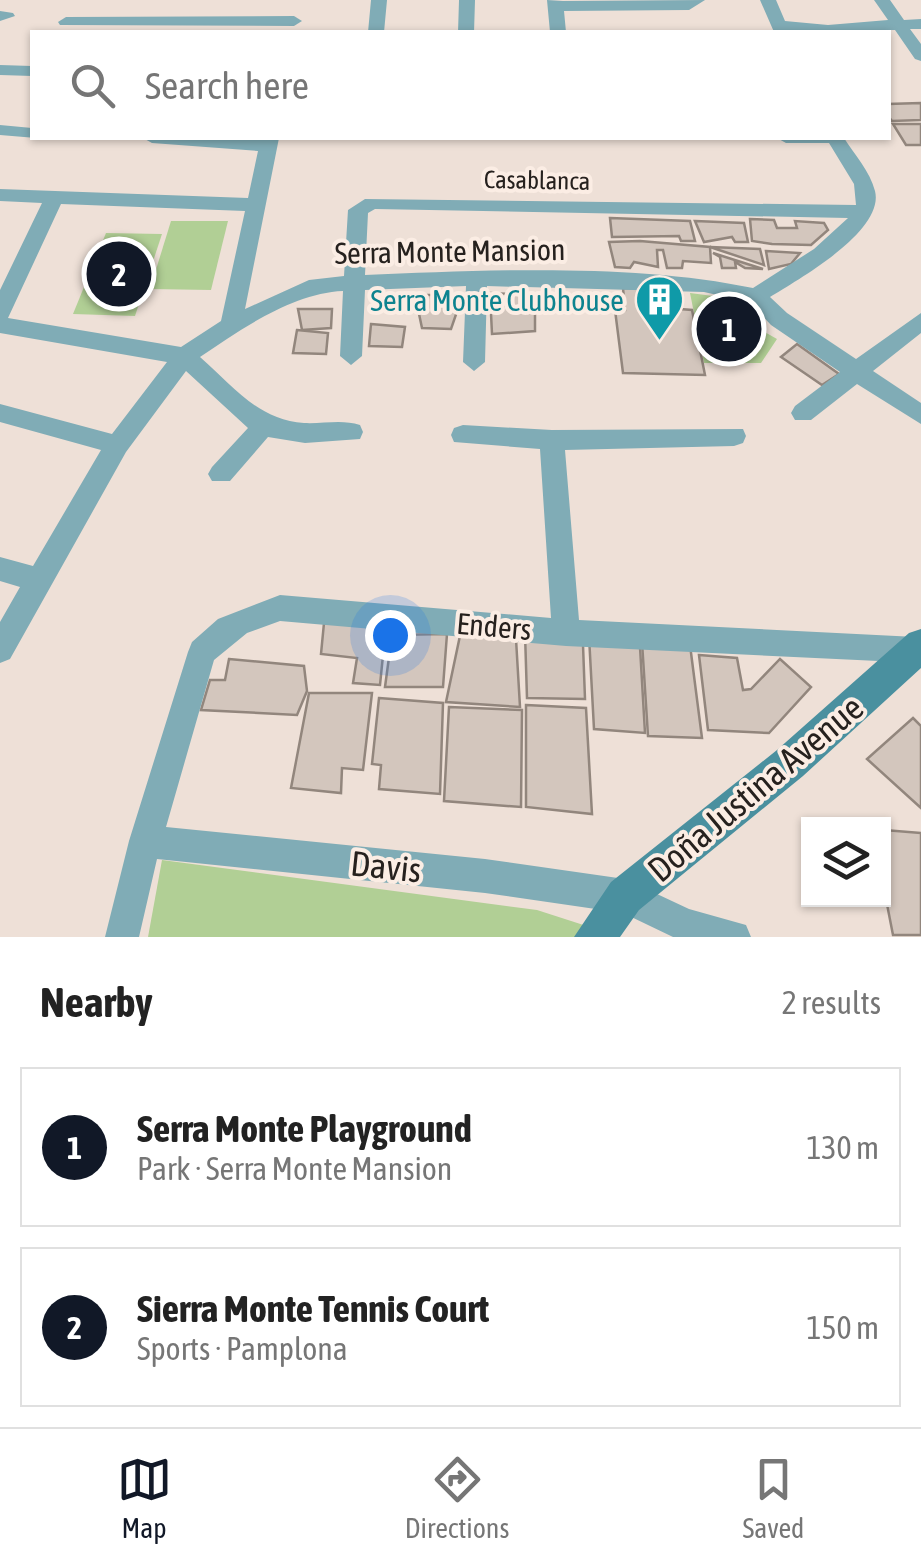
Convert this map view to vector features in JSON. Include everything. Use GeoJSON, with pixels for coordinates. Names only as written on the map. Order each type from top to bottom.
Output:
{"type":"FeatureCollection","features":[{"type":"Feature","properties":{"kind":"street"},"geometry":{"type":"LineString","coordinates":[[66,22],[293,27],[298,0]]}},
{"type":"Feature","properties":{"kind":"street"},"geometry":{"type":"LineString","coordinates":[[376,30],[379,0]]}},
{"type":"Feature","properties":{"kind":"street"},"geometry":{"type":"LineString","coordinates":[[466,30],[467,0]]}},
{"type":"Feature","properties":{"kind":"street"},"geometry":{"type":"LineString","coordinates":[[558,30],[555,3],[689,5],[697,0]]}},
{"type":"Feature","properties":{"kind":"street"},"geometry":{"type":"LineString","coordinates":[[768,0],[781,29],[921,24]]}},
{"type":"Feature","properties":{"kind":"street"},"geometry":{"type":"LineString","coordinates":[[882,0],[921,56]]}},
{"type":"Feature","properties":{"kind":"street"},"geometry":{"type":"LineString","coordinates":[[0,70],[30,71]]}},
{"type":"Feature","properties":{"kind":"street"},"geometry":{"type":"LineString","coordinates":[[0,130],[30,133]]}},
{"type":"Feature","properties":{"kind":"street"},"geometry":{"type":"LineString","coordinates":[[210,140],[269,142],[231,325]]}},
{"type":"Feature","properties":{"kind":"street"},"geometry":{"type":"LineString","coordinates":[[836,140],[860,178],[867,198],[864,212],[838,240],[756,296],[779,320],[921,415]]}},
{"type":"Feature","properties":{"kind":"street"},"geometry":{"type":"LineString","coordinates":[[0,195],[256,205]]}},
{"type":"Feature","properties":{"kind":"street"},"geometry":{"type":"LineString","coordinates":[[0,313],[54,198]]}},
{"type":"Feature","properties":{"kind":"street","name":"Casablanca"},"geometry":{"type":"LineString","coordinates":[[351,356],[358,210],[372,203],[864,212]]}},
{"type":"Feature","properties":{"kind":"street"},"geometry":{"type":"LineString","coordinates":[[474,362],[476,278]]}},
{"type":"Feature","properties":{"kind":"street","name":"Serra Monte Mansion"},"geometry":{"type":"LineString","coordinates":[[0,650],[117,445],[184,356],[231,325],[316,285],[476,278],[704,286],[756,296]]}},
{"type":"Feature","properties":{"kind":"street"},"geometry":{"type":"LineString","coordinates":[[803,413],[921,321]]}},
{"type":"Feature","properties":{"kind":"street"},"geometry":{"type":"LineString","coordinates":[[0,325],[184,356],[263,426],[305,433],[351,432]]}},
{"type":"Feature","properties":{"kind":"street"},"geometry":{"type":"LineString","coordinates":[[0,413],[117,445]]}},
{"type":"Feature","properties":{"kind":"street"},"geometry":{"type":"LineString","coordinates":[[221,474],[263,426]]}},
{"type":"Feature","properties":{"kind":"street"},"geometry":{"type":"LineString","coordinates":[[462,436],[552,440],[734,436]]}},
{"type":"Feature","properties":{"kind":"street"},"geometry":{"type":"LineString","coordinates":[[552,440],[566,632]]}},
{"type":"Feature","properties":{"kind":"street"},"geometry":{"type":"LineString","coordinates":[[0,569],[38,580]]}},
{"type":"Feature","properties":{"kind":"street","name":"Enders"},"geometry":{"type":"LineString","coordinates":[[122,937],[145,841],[202,652],[221,632],[246,616],[280,608],[566,632],[918,648]]}},
{"type":"Feature","properties":{"kind":"street","name":"Doña Justina Avenue"},"geometry":{"type":"LineString","coordinates":[[596,937],[625,896],[790,763],[918,648]]}},
{"type":"Feature","properties":{"kind":"street","name":"Davis"},"geometry":{"type":"LineString","coordinates":[[145,841],[485,876],[625,896],[686,925],[734,937]]}},
{"type":"Feature","properties":{"kind":"green space"},"geometry":{"type":"Polygon","coordinates":[[[171,221],[228,221],[211,290],[150,289],[171,221]]]}},
{"type":"Feature","properties":{"kind":"green space"},"geometry":{"type":"Polygon","coordinates":[[[106,233],[162,234],[135,316],[73,314],[106,233]]]}},
{"type":"Feature","properties":{"kind":"green space"},"geometry":{"type":"Polygon","coordinates":[[[690,293],[736,299],[743,320],[777,339],[761,363],[704,363],[690,293]]]}},
{"type":"Feature","properties":{"kind":"green space"},"geometry":{"type":"Polygon","coordinates":[[[162,860],[537,910],[599,930],[593,937],[148,937],[162,860]]]}},
{"type":"Feature","properties":{"kind":"building"},"geometry":{"type":"Polygon","coordinates":[[[921,103],[921,120],[892,121],[891,104],[921,103]]]}},
{"type":"Feature","properties":{"kind":"building"},"geometry":{"type":"Polygon","coordinates":[[[893,124],[921,124],[921,145],[906,145],[893,124]]]}},
{"type":"Feature","properties":{"kind":"building"},"geometry":{"type":"Polygon","coordinates":[[[610,218],[690,221],[695,241],[681,241],[679,236],[612,237],[610,218]]]}},
{"type":"Feature","properties":{"kind":"building"},"geometry":{"type":"Polygon","coordinates":[[[750,219],[774,220],[777,228],[797,228],[795,221],[824,223],[828,230],[811,245],[772,244],[752,241],[750,219]]]}},
{"type":"Feature","properties":{"kind":"building"},"geometry":{"type":"Polygon","coordinates":[[[695,221],[744,223],[748,242],[735,242],[732,237],[704,242],[695,221]]]}},
{"type":"Feature","properties":{"kind":"building"},"geometry":{"type":"Polygon","coordinates":[[[609,242],[710,247],[711,263],[683,261],[682,268],[667,268],[663,250],[657,250],[658,267],[634,262],[630,268],[615,267],[609,242]]]}},
{"type":"Feature","properties":{"kind":"building"},"geometry":{"type":"Polygon","coordinates":[[[710,247],[760,249],[764,265],[710,247]]]}},
{"type":"Feature","properties":{"kind":"building"},"geometry":{"type":"Polygon","coordinates":[[[766,251],[800,253],[791,264],[769,269],[766,251]]]}},
{"type":"Feature","properties":{"kind":"building"},"geometry":{"type":"Polygon","coordinates":[[[713,253],[763,269],[745,268],[735,262],[736,268],[722,268],[720,257],[713,253]]]}},
{"type":"Feature","properties":{"kind":"building","name":"Serra Monte Clubhouse"},"geometry":{"type":"Polygon","coordinates":[[[623,288],[676,290],[680,309],[692,310],[705,375],[623,373],[615,310],[625,310],[623,288]]]}},
{"type":"Feature","properties":{"kind":"building"},"geometry":{"type":"Polygon","coordinates":[[[490,293],[535,295],[535,331],[492,334],[490,293]]]}},
{"type":"Feature","properties":{"kind":"building"},"geometry":{"type":"Polygon","coordinates":[[[415,295],[449,295],[461,300],[451,329],[422,328],[415,295]]]}},
{"type":"Feature","properties":{"kind":"building"},"geometry":{"type":"Polygon","coordinates":[[[298,309],[332,309],[331,328],[302,330],[298,309]]]}},
{"type":"Feature","properties":{"kind":"building"},"geometry":{"type":"Polygon","coordinates":[[[371,324],[405,327],[402,347],[369,346],[371,324]]]}},
{"type":"Feature","properties":{"kind":"building"},"geometry":{"type":"Polygon","coordinates":[[[297,330],[328,333],[326,354],[293,353],[297,330]]]}},
{"type":"Feature","properties":{"kind":"building"},"geometry":{"type":"Polygon","coordinates":[[[797,344],[839,374],[822,385],[781,357],[797,344]]]}},
{"type":"Feature","properties":{"kind":"building"},"geometry":{"type":"Polygon","coordinates":[[[324,623],[386,626],[380,685],[353,683],[357,658],[321,654],[324,623]]]}},
{"type":"Feature","properties":{"kind":"building"},"geometry":{"type":"Polygon","coordinates":[[[461,631],[516,639],[520,707],[446,702],[461,631]]]}},
{"type":"Feature","properties":{"kind":"building"},"geometry":{"type":"Polygon","coordinates":[[[525,633],[583,645],[585,699],[527,698],[525,633]]]}},
{"type":"Feature","properties":{"kind":"building"},"geometry":{"type":"Polygon","coordinates":[[[447,634],[443,687],[385,687],[392,635],[447,634]]]}},
{"type":"Feature","properties":{"kind":"building"},"geometry":{"type":"Polygon","coordinates":[[[589,636],[640,647],[645,733],[594,729],[589,636]]]}},
{"type":"Feature","properties":{"kind":"building"},"geometry":{"type":"Polygon","coordinates":[[[642,642],[690,645],[702,738],[648,736],[642,642]]]}},
{"type":"Feature","properties":{"kind":"building"},"geometry":{"type":"Polygon","coordinates":[[[699,655],[737,658],[743,690],[751,689],[780,659],[811,687],[769,733],[708,730],[699,655]]]}},
{"type":"Feature","properties":{"kind":"building"},"geometry":{"type":"Polygon","coordinates":[[[229,659],[304,666],[307,691],[297,715],[201,710],[210,680],[225,680],[229,659]]]}},
{"type":"Feature","properties":{"kind":"building"},"geometry":{"type":"Polygon","coordinates":[[[309,693],[372,693],[363,770],[342,768],[341,793],[291,788],[309,693]]]}},
{"type":"Feature","properties":{"kind":"building"},"geometry":{"type":"Polygon","coordinates":[[[379,698],[443,703],[440,794],[379,789],[381,765],[372,764],[379,698]]]}},
{"type":"Feature","properties":{"kind":"building"},"geometry":{"type":"Polygon","coordinates":[[[526,705],[586,708],[592,814],[526,807],[526,705]]]}},
{"type":"Feature","properties":{"kind":"building"},"geometry":{"type":"Polygon","coordinates":[[[449,707],[522,710],[521,807],[444,801],[449,707]]]}},
{"type":"Feature","properties":{"kind":"building"},"geometry":{"type":"Polygon","coordinates":[[[913,718],[921,726],[921,808],[867,759],[913,718]]]}},
{"type":"Feature","properties":{"kind":"building"},"geometry":{"type":"Polygon","coordinates":[[[891,831],[921,833],[921,935],[893,935],[888,907],[891,907],[891,831]]]}},
{"type":"Feature","properties":{"kind":"place","name":"Sierra Monte Tennis Court"},"geometry":{"type":"Point","coordinates":[119,274]}},
{"type":"Feature","properties":{"kind":"place","name":"Serra Monte Playground"},"geometry":{"type":"Point","coordinates":[729,329]}},
{"type":"Feature","properties":{"kind":"place","name":"Serra Monte Clubhouse"},"geometry":{"type":"Point","coordinates":[659,342]}}]}
